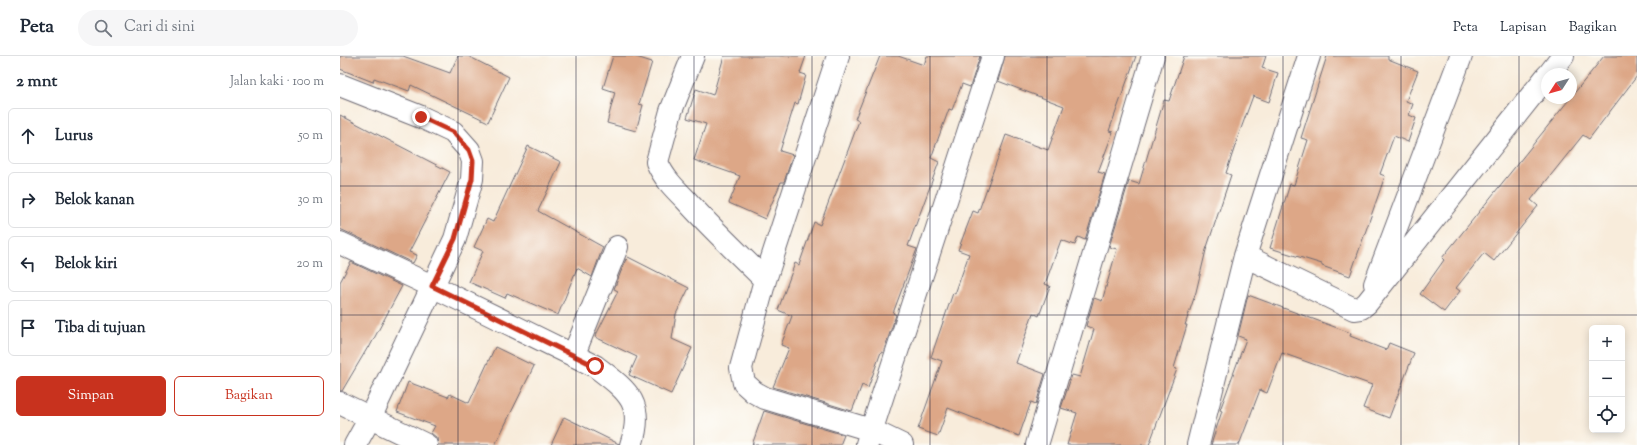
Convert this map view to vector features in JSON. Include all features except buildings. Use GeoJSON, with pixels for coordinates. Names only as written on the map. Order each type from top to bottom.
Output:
{"type":"FeatureCollection","features":[{"type":"Feature","properties":{"kind":"street"},"geometry":{"type":"LineString","coordinates":[[693,56],[671,111],[657,162],[660,170],[684,198],[765,280]]}},
{"type":"Feature","properties":{"kind":"street"},"geometry":{"type":"LineString","coordinates":[[838,56],[765,280],[741,368],[744,383],[754,392],[765,398],[869,438],[902,445]]}},
{"type":"Feature","properties":{"kind":"street"},"geometry":{"type":"LineString","coordinates":[[869,438],[993,56]]}},
{"type":"Feature","properties":{"kind":"street"},"geometry":{"type":"LineString","coordinates":[[1037,445],[1153,56]]}},
{"type":"Feature","properties":{"kind":"street"},"geometry":{"type":"LineString","coordinates":[[1198,445],[1245,256],[1309,56]]}},
{"type":"Feature","properties":{"kind":"street"},"geometry":{"type":"LineString","coordinates":[[1367,303],[1462,56]]}},
{"type":"Feature","properties":{"kind":"street"},"geometry":{"type":"LineString","coordinates":[[1554,68],[1563,56]]}},
{"type":"Feature","properties":{"kind":"street"},"geometry":{"type":"LineString","coordinates":[[1245,256],[1354,309],[1361,308],[1367,303],[1541,84]]}},
{"type":"Feature","properties":{"kind":"street"},"geometry":{"type":"LineString","coordinates":[[340,85],[421,117],[453,132],[469,150],[473,161],[472,179],[455,239],[370,418],[355,445]]}},
{"type":"Feature","properties":{"kind":"street"},"geometry":{"type":"LineString","coordinates":[[340,243],[574,354],[595,366],[615,381],[630,396],[637,418],[636,432],[631,445]]}},
{"type":"Feature","properties":{"kind":"street"},"geometry":{"type":"LineString","coordinates":[[574,354],[617,247]]}},
{"type":"Feature","properties":{"kind":"street"},"geometry":{"type":"LineString","coordinates":[[340,403],[426,445]]}},
{"type":"Feature","properties":{"kind":"route"},"geometry":{"type":"LineString","coordinates":[[421,117],[453,132],[462,140],[469,150],[473,161],[472,179],[455,239],[432,286],[574,354],[595,366]]}}]}
